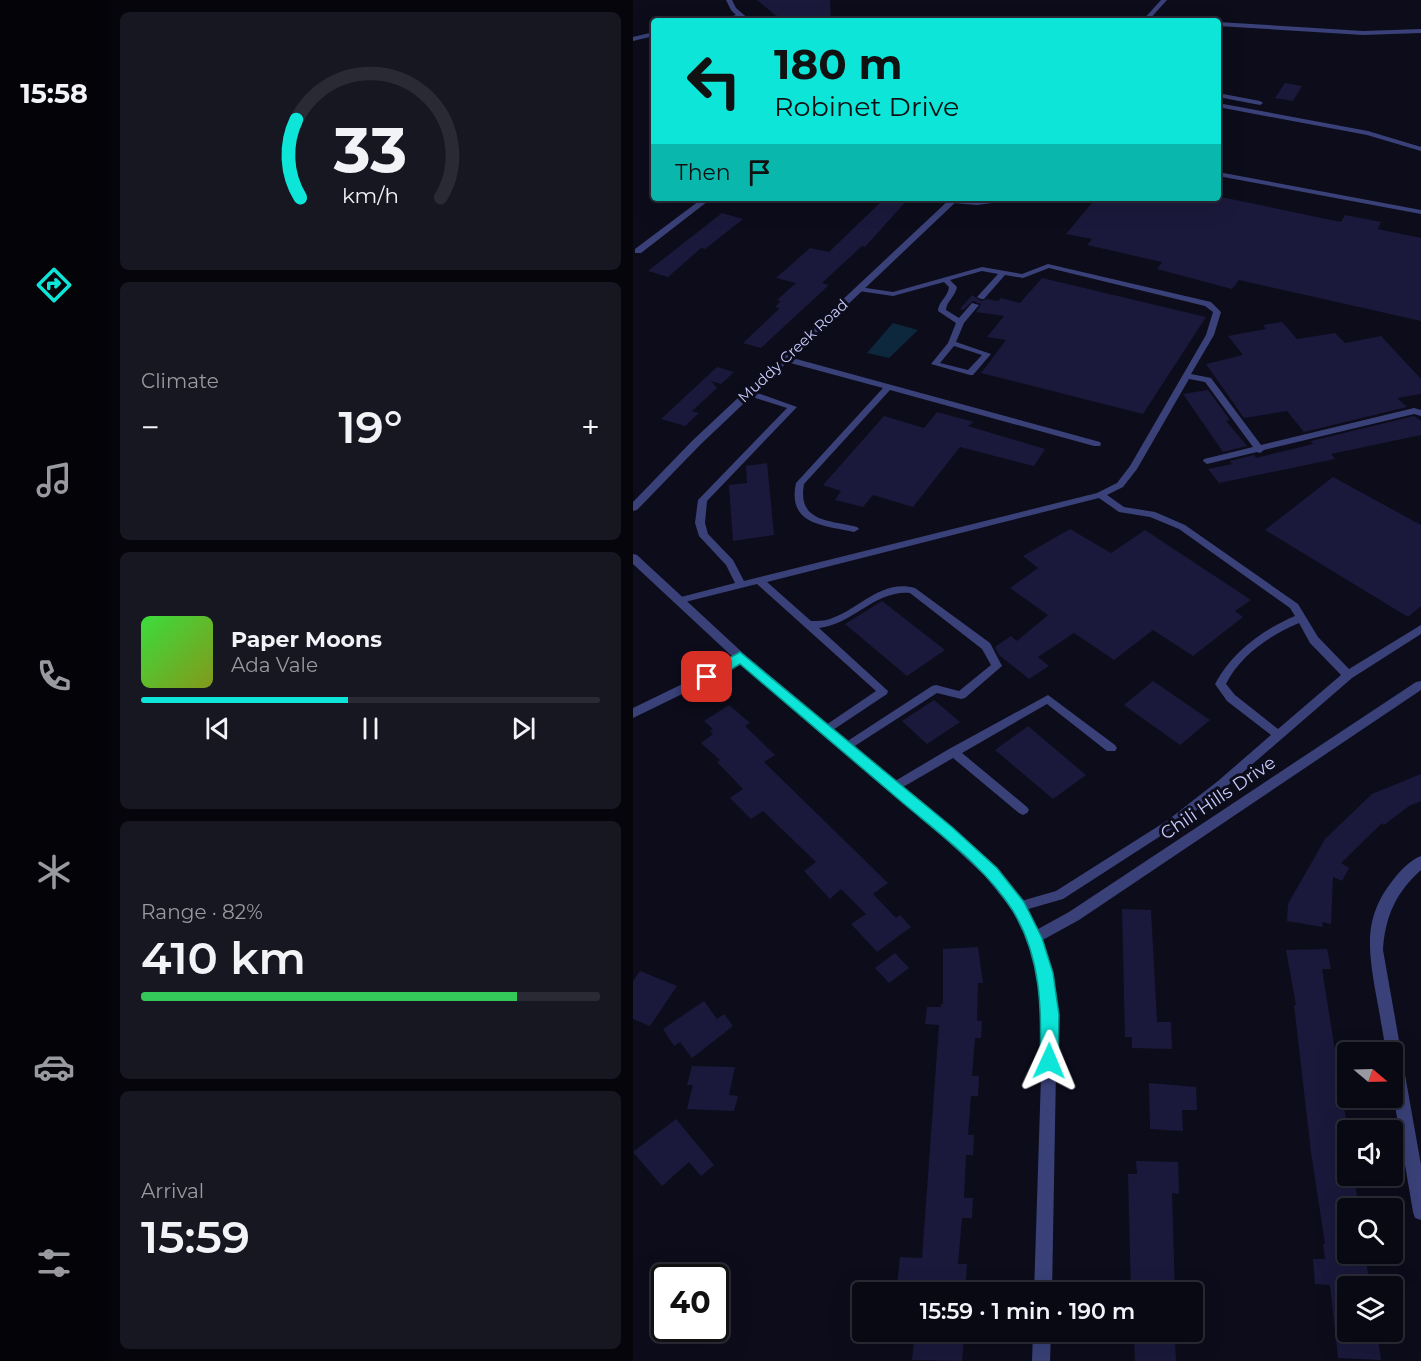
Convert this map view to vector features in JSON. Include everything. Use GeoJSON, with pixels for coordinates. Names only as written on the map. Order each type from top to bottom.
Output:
{"type":"FeatureCollection","features":[{"type":"Feature","properties":{"kind":"street"},"geometry":{"type":"LineString","coordinates":[[729,0],[743,18]]}},
{"type":"Feature","properties":{"kind":"street"},"geometry":{"type":"LineString","coordinates":[[1148,18],[1164,0]]}},
{"type":"Feature","properties":{"kind":"street"},"geometry":{"type":"LineString","coordinates":[[730,18],[740,16]]}},
{"type":"Feature","properties":{"kind":"street"},"geometry":{"type":"LineString","coordinates":[[633,39],[651,35]]}},
{"type":"Feature","properties":{"kind":"street"},"geometry":{"type":"LineString","coordinates":[[638,251],[704,201]]}},
{"type":"Feature","properties":{"kind":"street","name":"Muddy Creek Road"},"geometry":{"type":"LineString","coordinates":[[633,508],[749,393],[953,201]]}},
{"type":"Feature","properties":{"kind":"street"},"geometry":{"type":"LineString","coordinates":[[633,558],[740,657],[894,787],[991,873],[1018,907],[1033,938],[1045,973],[1050,1015],[1043,1282]]}},
{"type":"Feature","properties":{"kind":"street"},"geometry":{"type":"LineString","coordinates":[[633,713],[707,677],[740,657]]}},
{"type":"Feature","properties":{"kind":"street","name":"Chili Hills Drive"},"geometry":{"type":"LineString","coordinates":[[1033,938],[1074,916],[1240,806],[1329,743],[1421,685]]}},
{"type":"Feature","properties":{"kind":"street"},"geometry":{"type":"LineString","coordinates":[[1421,862],[1391,892],[1380,915],[1376,950],[1421,1212]]}},
{"type":"Feature","properties":{"kind":"street"},"geometry":{"type":"LineString","coordinates":[[1041,1361],[1042,1342]]}},
{"type":"Feature","properties":{"kind":"lane"},"geometry":{"type":"LineString","coordinates":[[1221,24],[1363,33],[1421,31]]}},
{"type":"Feature","properties":{"kind":"lane"},"geometry":{"type":"LineString","coordinates":[[1221,96],[1260,102]]}},
{"type":"Feature","properties":{"kind":"lane"},"geometry":{"type":"LineString","coordinates":[[1221,106],[1368,133],[1421,149]]}},
{"type":"Feature","properties":{"kind":"lane"},"geometry":{"type":"LineString","coordinates":[[1221,175],[1421,212]]}},
{"type":"Feature","properties":{"kind":"lane"},"geometry":{"type":"LineString","coordinates":[[966,201],[977,203],[992,201]]}},
{"type":"Feature","properties":{"kind":"lane"},"geometry":{"type":"LineString","coordinates":[[681,600],[1100,495],[1120,485],[1134,467],[1211,335],[1217,312],[1208,304],[1048,266],[1023,276],[981,269],[893,294],[859,289]]}},
{"type":"Feature","properties":{"kind":"lane"},"geometry":{"type":"LineString","coordinates":[[981,297],[1003,273]]}},
{"type":"Feature","properties":{"kind":"lane"},"geometry":{"type":"LineString","coordinates":[[945,279],[953,287],[952,294],[942,306],[942,311],[960,322]]}},
{"type":"Feature","properties":{"kind":"lane"},"geometry":{"type":"LineString","coordinates":[[952,342],[984,351],[987,354],[970,372],[935,364],[952,342],[960,322],[975,305]]}},
{"type":"Feature","properties":{"kind":"lane"},"geometry":{"type":"LineString","coordinates":[[786,358],[1097,444]]}},
{"type":"Feature","properties":{"kind":"lane"},"geometry":{"type":"LineString","coordinates":[[1187,376],[1208,380],[1260,450]]}},
{"type":"Feature","properties":{"kind":"lane"},"geometry":{"type":"LineString","coordinates":[[854,529],[812,519],[798,507],[795,497],[800,483],[888,387]]}},
{"type":"Feature","properties":{"kind":"lane"},"geometry":{"type":"LineString","coordinates":[[741,585],[727,561],[703,540],[699,519],[703,500],[793,407],[749,393]]}},
{"type":"Feature","properties":{"kind":"lane"},"geometry":{"type":"LineString","coordinates":[[1207,460],[1260,450],[1414,411],[1421,413]]}},
{"type":"Feature","properties":{"kind":"lane"},"geometry":{"type":"LineString","coordinates":[[1100,495],[1122,510],[1152,514],[1182,527],[1294,606],[1314,640],[1348,675]]}},
{"type":"Feature","properties":{"kind":"lane"},"geometry":{"type":"LineString","coordinates":[[760,581],[883,691],[827,730]]}},
{"type":"Feature","properties":{"kind":"lane"},"geometry":{"type":"LineString","coordinates":[[810,625],[829,623],[880,596],[904,588],[912,591],[986,646],[997,666],[961,695],[936,689],[847,747]]}},
{"type":"Feature","properties":{"kind":"lane"},"geometry":{"type":"LineString","coordinates":[[1278,735],[1231,698],[1220,684],[1226,670],[1279,626],[1301,618]]}},
{"type":"Feature","properties":{"kind":"lane"},"geometry":{"type":"LineString","coordinates":[[1018,907],[1059,895],[1172,823],[1222,784],[1348,675],[1421,629]]}},
{"type":"Feature","properties":{"kind":"lane"},"geometry":{"type":"LineString","coordinates":[[894,787],[1048,699],[1111,748]]}},
{"type":"Feature","properties":{"kind":"lane"},"geometry":{"type":"LineString","coordinates":[[953,752],[1023,810]]}},
{"type":"Feature","properties":{"kind":"water"},"geometry":{"type":"Polygon","coordinates":[[[893,323],[918,330],[889,358],[867,353],[893,323]]]}},
{"type":"Feature","properties":{"kind":"building"},"geometry":{"type":"Polygon","coordinates":[[[757,0],[830,0],[831,18],[784,18],[775,15],[757,0]]]}},
{"type":"Feature","properties":{"kind":"building"},"geometry":{"type":"Polygon","coordinates":[[[1285,83],[1302,86],[1293,101],[1275,98],[1285,83]]]}},
{"type":"Feature","properties":{"kind":"building"},"geometry":{"type":"Polygon","coordinates":[[[1221,198],[1226,198],[1341,222],[1345,215],[1381,222],[1378,229],[1421,238],[1421,321],[1239,280],[1232,289],[1157,269],[1162,262],[1087,245],[1092,239],[1066,234],[1094,201],[1221,201],[1221,198]]]}},
{"type":"Feature","properties":{"kind":"building"},"geometry":{"type":"Polygon","coordinates":[[[882,201],[906,201],[865,247],[862,246],[822,283],[829,285],[761,348],[743,343],[780,308],[775,307],[781,301],[777,300],[796,283],[776,278],[810,248],[829,252],[882,201]]]}},
{"type":"Feature","properties":{"kind":"building"},"geometry":{"type":"Polygon","coordinates":[[[722,213],[743,219],[705,249],[701,248],[668,277],[648,271],[722,213]]]}},
{"type":"Feature","properties":{"kind":"building"},"geometry":{"type":"Polygon","coordinates":[[[1042,278],[1206,317],[1143,414],[981,373],[1006,340],[987,337],[1004,316],[976,312],[981,304],[973,301],[963,310],[960,309],[972,295],[981,301],[987,299],[998,301],[1001,298],[1020,303],[1042,278]]]}},
{"type":"Feature","properties":{"kind":"building"},"geometry":{"type":"Polygon","coordinates":[[[1282,322],[1297,339],[1335,333],[1345,343],[1381,336],[1421,379],[1421,394],[1397,398],[1407,407],[1304,432],[1287,411],[1244,418],[1206,364],[1243,355],[1228,336],[1266,329],[1263,325],[1282,322]]]}},
{"type":"Feature","properties":{"kind":"building"},"geometry":{"type":"Polygon","coordinates":[[[717,367],[734,372],[721,384],[711,381],[717,388],[692,411],[699,413],[685,426],[661,419],[717,367]]]}},
{"type":"Feature","properties":{"kind":"building"},"geometry":{"type":"Polygon","coordinates":[[[1208,390],[1230,420],[1226,421],[1247,446],[1223,452],[1183,394],[1208,390]]]}},
{"type":"Feature","properties":{"kind":"building"},"geometry":{"type":"Polygon","coordinates":[[[937,412],[974,422],[968,426],[1045,449],[1034,466],[960,447],[913,507],[873,495],[863,507],[835,500],[841,491],[823,485],[884,416],[924,428],[937,412]]]}},
{"type":"Feature","properties":{"kind":"building"},"geometry":{"type":"Polygon","coordinates":[[[1414,416],[1421,421],[1421,435],[1331,454],[1335,459],[1219,483],[1208,469],[1232,464],[1230,461],[1254,455],[1256,458],[1313,444],[1311,441],[1414,416]]]}},
{"type":"Feature","properties":{"kind":"building"},"geometry":{"type":"Polygon","coordinates":[[[767,463],[774,535],[733,541],[729,485],[747,483],[746,466],[767,463]]]}},
{"type":"Feature","properties":{"kind":"building"},"geometry":{"type":"Polygon","coordinates":[[[1333,477],[1421,525],[1421,606],[1408,617],[1265,530],[1333,477]]]}},
{"type":"Feature","properties":{"kind":"building"},"geometry":{"type":"Polygon","coordinates":[[[1070,529],[1111,553],[1145,530],[1251,600],[1235,611],[1243,617],[1193,656],[1153,630],[1114,660],[1074,633],[1038,657],[1049,666],[1029,679],[999,655],[995,647],[1011,636],[1017,641],[1048,615],[1010,588],[1038,568],[1023,556],[1070,529]]]}},
{"type":"Feature","properties":{"kind":"building"},"geometry":{"type":"Polygon","coordinates":[[[882,601],[945,650],[907,676],[845,624],[882,601]]]}},
{"type":"Feature","properties":{"kind":"building"},"geometry":{"type":"Polygon","coordinates":[[[1153,681],[1210,720],[1180,745],[1124,705],[1153,681]]]}},
{"type":"Feature","properties":{"kind":"building"},"geometry":{"type":"Polygon","coordinates":[[[934,700],[960,722],[927,744],[902,721],[934,700]]]}},
{"type":"Feature","properties":{"kind":"building"},"geometry":{"type":"Polygon","coordinates":[[[729,705],[750,723],[745,726],[775,755],[764,762],[888,883],[873,894],[896,918],[900,915],[911,927],[877,952],[851,924],[866,914],[841,889],[830,899],[804,871],[816,862],[763,811],[751,819],[730,798],[743,789],[717,762],[720,760],[701,743],[713,734],[710,731],[713,729],[704,721],[729,705]]]}},
{"type":"Feature","properties":{"kind":"building"},"geometry":{"type":"Polygon","coordinates":[[[1028,726],[1086,775],[1053,799],[995,750],[1028,726]]]}},
{"type":"Feature","properties":{"kind":"building"},"geometry":{"type":"Polygon","coordinates":[[[1421,774],[1421,801],[1409,806],[1384,825],[1382,823],[1341,863],[1349,868],[1342,881],[1333,877],[1331,924],[1322,922],[1323,927],[1287,921],[1288,904],[1325,839],[1372,794],[1421,774]]]}},
{"type":"Feature","properties":{"kind":"building"},"geometry":{"type":"Polygon","coordinates":[[[1122,909],[1151,910],[1157,1022],[1171,1022],[1172,1049],[1132,1048],[1132,1037],[1125,1037],[1122,909]]]}},
{"type":"Feature","properties":{"kind":"building"},"geometry":{"type":"Polygon","coordinates":[[[978,947],[983,983],[978,983],[977,1021],[982,1021],[981,1038],[975,1038],[972,1076],[979,1076],[978,1096],[971,1096],[968,1135],[974,1135],[973,1155],[966,1155],[964,1198],[973,1198],[972,1218],[962,1218],[958,1264],[967,1264],[966,1282],[897,1282],[900,1257],[922,1258],[939,1025],[925,1024],[927,1007],[941,1007],[941,1003],[943,1005],[943,949],[978,947]]]}},
{"type":"Feature","properties":{"kind":"building"},"geometry":{"type":"Polygon","coordinates":[[[1327,949],[1331,969],[1322,969],[1337,1063],[1337,1108],[1344,1108],[1346,1120],[1337,1120],[1337,1186],[1356,1186],[1357,1198],[1337,1198],[1337,1264],[1367,1264],[1368,1276],[1337,1276],[1337,1342],[1378,1342],[1381,1360],[1338,1358],[1330,1285],[1315,1284],[1313,1259],[1325,1259],[1323,1244],[1325,1244],[1311,1152],[1294,1005],[1296,1005],[1286,950],[1327,949]]]}},
{"type":"Feature","properties":{"kind":"building"},"geometry":{"type":"Polygon","coordinates":[[[895,953],[909,968],[889,983],[875,968],[895,953]]]}},
{"type":"Feature","properties":{"kind":"building"},"geometry":{"type":"Polygon","coordinates":[[[640,971],[677,986],[650,1026],[633,1019],[633,981],[640,971]]]}},
{"type":"Feature","properties":{"kind":"building"},"geometry":{"type":"Polygon","coordinates":[[[704,1001],[717,1019],[724,1014],[733,1026],[692,1058],[680,1042],[674,1046],[663,1029],[704,1001]]]}},
{"type":"Feature","properties":{"kind":"building"},"geometry":{"type":"Polygon","coordinates":[[[692,1066],[735,1067],[729,1095],[738,1096],[734,1111],[687,1109],[693,1085],[687,1085],[692,1066]]]}},
{"type":"Feature","properties":{"kind":"building"},"geometry":{"type":"Polygon","coordinates":[[[1149,1083],[1196,1087],[1197,1110],[1182,1110],[1183,1131],[1150,1129],[1149,1083]]]}},
{"type":"Feature","properties":{"kind":"building"},"geometry":{"type":"Polygon","coordinates":[[[676,1119],[714,1165],[701,1176],[689,1162],[662,1186],[633,1152],[676,1119]]]}},
{"type":"Feature","properties":{"kind":"building"},"geometry":{"type":"Polygon","coordinates":[[[1136,1161],[1178,1162],[1179,1194],[1172,1193],[1175,1282],[1131,1282],[1128,1174],[1137,1174],[1136,1161]]]}},
{"type":"Feature","properties":{"kind":"building"},"geometry":{"type":"Polygon","coordinates":[[[914,1342],[964,1342],[962,1361],[912,1360],[914,1342]]]}},
{"type":"Feature","properties":{"kind":"building"},"geometry":{"type":"Polygon","coordinates":[[[1134,1342],[1175,1342],[1176,1361],[1135,1361],[1134,1342]]]}},
{"type":"Feature","properties":{"kind":"route"},"geometry":{"type":"LineString","coordinates":[[707,677],[740,657],[946,831],[991,873],[1018,907],[1033,938],[1045,973],[1050,1015],[1049,1061]]}}]}
